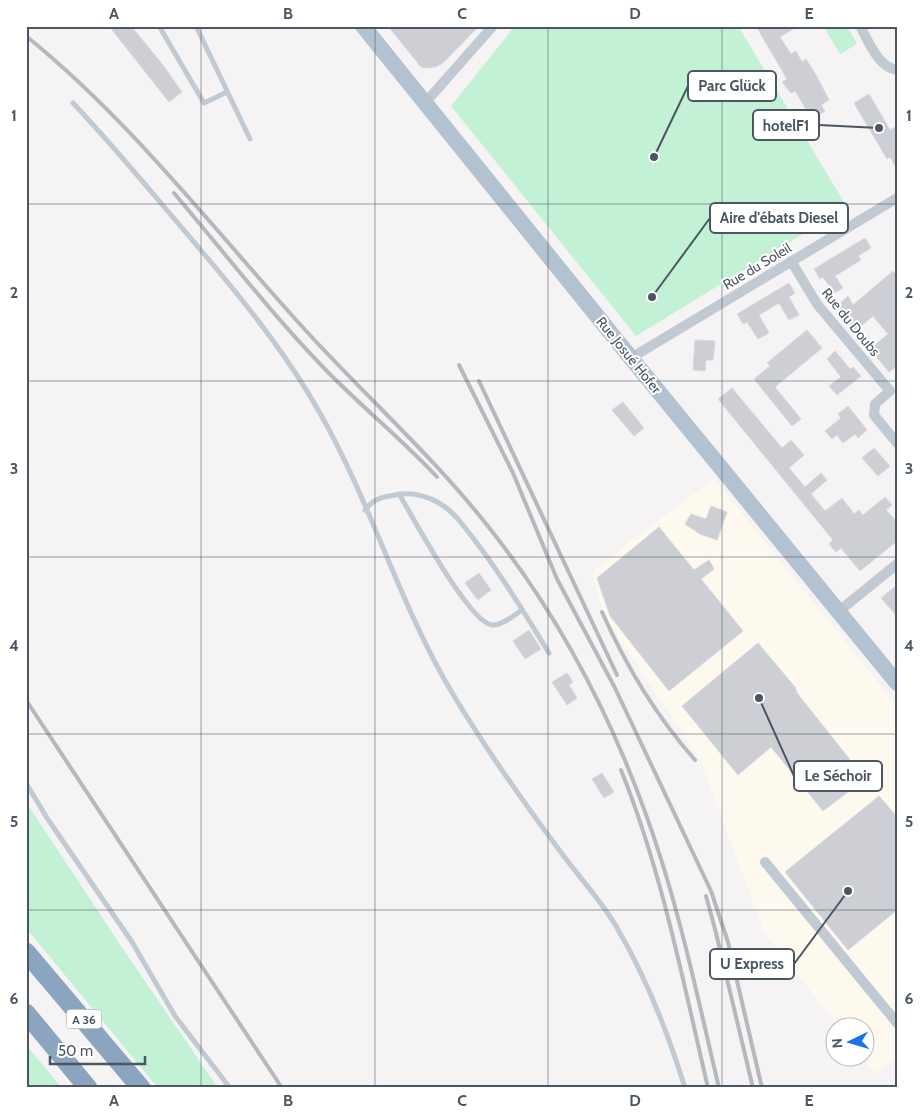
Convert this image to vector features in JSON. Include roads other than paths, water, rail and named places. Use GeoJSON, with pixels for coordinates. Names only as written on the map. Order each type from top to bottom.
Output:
{"type":"FeatureCollection","features":[{"type":"Feature","properties":{"kind":"highway","name":"A 36"},"geometry":{"type":"LineString","coordinates":[[26,952],[141,1088]]}},
{"type":"Feature","properties":{"kind":"highway"},"geometry":{"type":"LineString","coordinates":[[26,1013],[88,1088]]}},
{"type":"Feature","properties":{"kind":"main road","name":"Rue Josué Hofer"},"geometry":{"type":"LineString","coordinates":[[363,26],[630,358],[897,683]]}},
{"type":"Feature","properties":{"kind":"street"},"geometry":{"type":"LineString","coordinates":[[425,103],[493,26]]}},
{"type":"Feature","properties":{"kind":"street"},"geometry":{"type":"LineString","coordinates":[[860,26],[882,64],[889,69],[897,70]]}},
{"type":"Feature","properties":{"kind":"street","name":"Rue du Soleil"},"geometry":{"type":"LineString","coordinates":[[630,358],[897,198]]}},
{"type":"Feature","properties":{"kind":"street","name":"Rue du Doubs"},"geometry":{"type":"LineString","coordinates":[[791,261],[817,304],[893,388],[875,404],[874,414],[897,443]]}},
{"type":"Feature","properties":{"kind":"street"},"geometry":{"type":"LineString","coordinates":[[838,612],[897,564]]}},
{"type":"Feature","properties":{"kind":"street"},"geometry":{"type":"LineString","coordinates":[[765,862],[897,1023]]}},
{"type":"Feature","properties":{"kind":"lane"},"geometry":{"type":"LineString","coordinates":[[160,26],[204,103],[227,92]]}},
{"type":"Feature","properties":{"kind":"lane"},"geometry":{"type":"LineString","coordinates":[[196,26],[250,139]]}},
{"type":"Feature","properties":{"kind":"lane"},"geometry":{"type":"LineString","coordinates":[[73,103],[126,161],[206,255],[254,316],[320,413],[337,446],[425,642],[450,689],[533,814],[605,909],[625,941],[661,1022],[685,1088]]}},
{"type":"Feature","properties":{"kind":"lane"},"geometry":{"type":"LineString","coordinates":[[365,510],[369,505],[381,498],[399,494],[425,496],[452,513],[486,554],[549,653]]}},
{"type":"Feature","properties":{"kind":"lane"},"geometry":{"type":"LineString","coordinates":[[399,494],[464,601],[479,618],[489,625],[498,625],[522,610]]}},
{"type":"Feature","properties":{"kind":"lane"},"geometry":{"type":"LineString","coordinates":[[26,783],[47,818],[132,942],[176,1016],[230,1088]]}},
{"type":"Feature","properties":{"kind":"railway"},"geometry":{"type":"LineString","coordinates":[[26,36],[62,67],[130,133],[313,339],[440,470],[487,525],[516,563],[542,602],[590,685],[611,728],[647,817],[678,918],[719,1088]]}},
{"type":"Feature","properties":{"kind":"railway"},"geometry":{"type":"LineString","coordinates":[[174,193],[265,303],[303,345],[336,380],[437,477]]}},
{"type":"Feature","properties":{"kind":"railway"},"geometry":{"type":"LineString","coordinates":[[459,365],[513,473],[557,579],[615,688],[711,891],[728,942],[762,1088]]}},
{"type":"Feature","properties":{"kind":"railway"},"geometry":{"type":"LineString","coordinates":[[479,381],[617,675]]}},
{"type":"Feature","properties":{"kind":"railway"},"geometry":{"type":"LineString","coordinates":[[602,612],[621,652],[643,690],[667,726],[695,760]]}},
{"type":"Feature","properties":{"kind":"railway"},"geometry":{"type":"LineString","coordinates":[[26,700],[282,1088]]}},
{"type":"Feature","properties":{"kind":"railway"},"geometry":{"type":"LineString","coordinates":[[621,770],[660,887],[708,1088]]}},
{"type":"Feature","properties":{"kind":"railway"},"geometry":{"type":"LineString","coordinates":[[706,896],[753,1088]]}},
{"type":"Feature","properties":{"kind":"place","name":"hotelF1"},"geometry":{"type":"Point","coordinates":[879,128]}},
{"type":"Feature","properties":{"kind":"place","name":"Parc Glück"},"geometry":{"type":"Point","coordinates":[654,157]}},
{"type":"Feature","properties":{"kind":"place","name":"Aire d'ébats Diesel"},"geometry":{"type":"Point","coordinates":[652,297]}},
{"type":"Feature","properties":{"kind":"place","name":"Le Séchoir"},"geometry":{"type":"Point","coordinates":[759,698]}},
{"type":"Feature","properties":{"kind":"place","name":"U Express"},"geometry":{"type":"Point","coordinates":[848,891]}}]}
